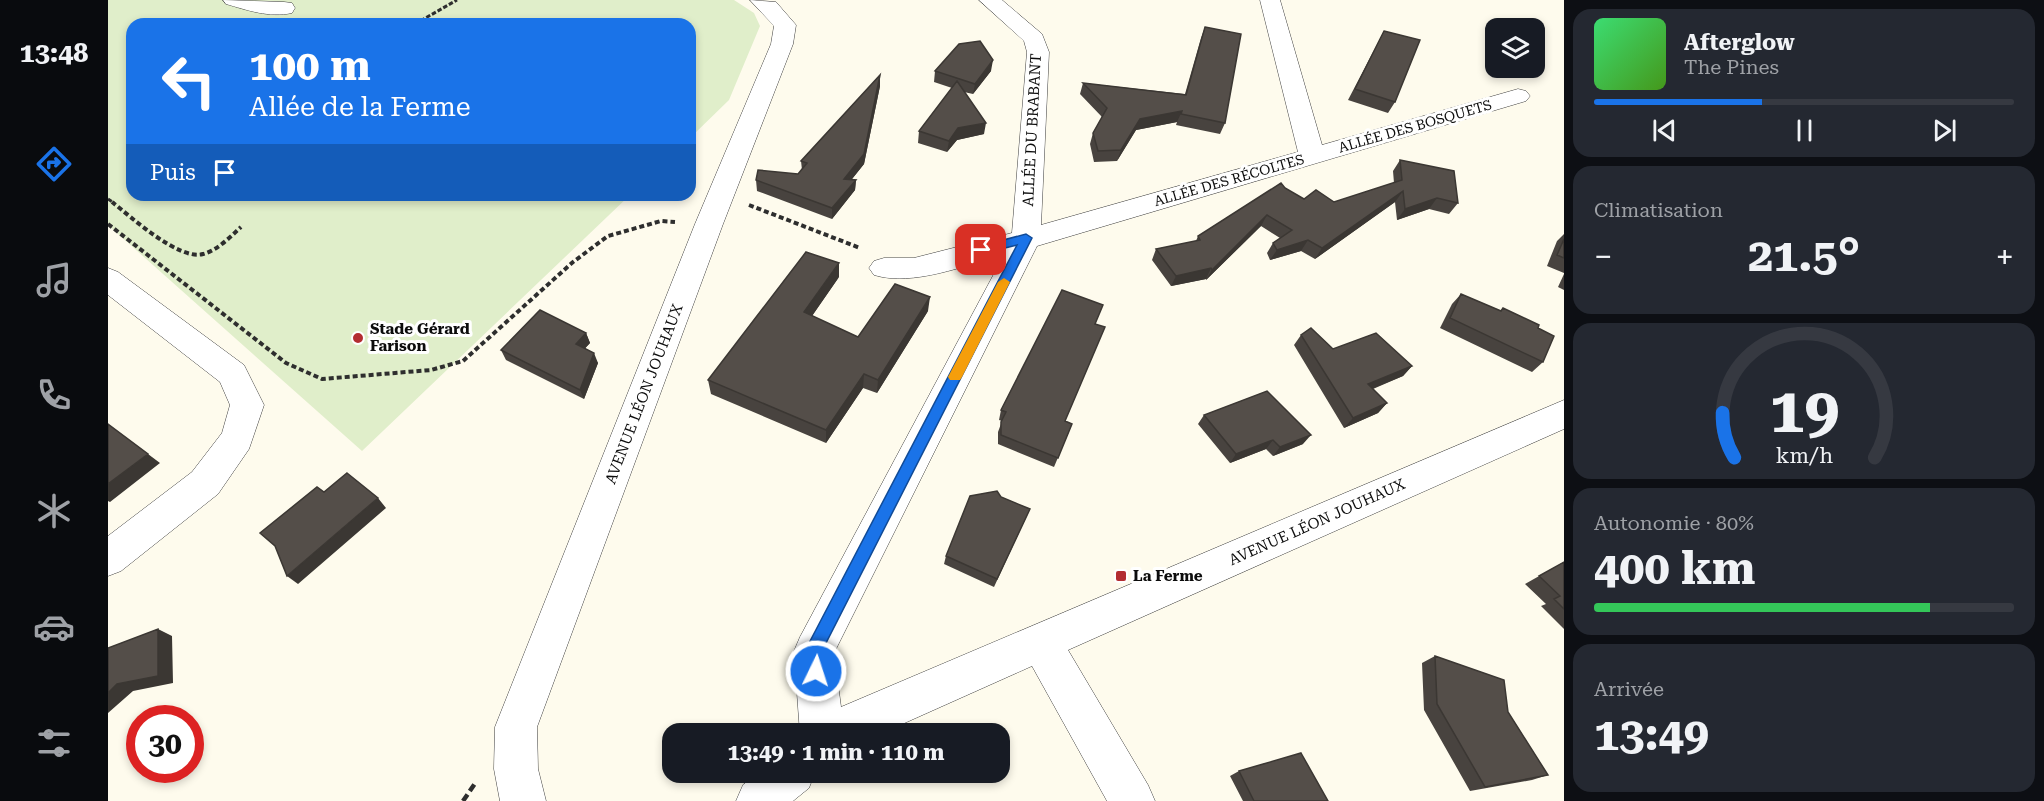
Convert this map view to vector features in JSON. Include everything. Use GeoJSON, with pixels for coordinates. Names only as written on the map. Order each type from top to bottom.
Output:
{"type":"FeatureCollection","features":[{"type":"Feature","properties":{"kind":"street"},"geometry":{"type":"LineString","coordinates":[[233,0],[264,8],[284,8]]}},
{"type":"Feature","properties":{"kind":"street","name":"AVENUE LÉON JOUHAUX"},"geometry":{"type":"LineString","coordinates":[[523,801],[516,769],[516,727],[715,209],[782,44],[785,25],[769,6],[760,0]]}},
{"type":"Feature","properties":{"kind":"street","name":"ALLÉE DU BRABANT"},"geometry":{"type":"LineString","coordinates":[[821,723],[814,651],[1026,238],[1038,52],[1034,39],[989,0]]}},
{"type":"Feature","properties":{"kind":"street","name":"ALLÉE DES RÉCOLTES"},"geometry":{"type":"LineString","coordinates":[[884,268],[914,268],[1312,156],[1270,0]]}},
{"type":"Feature","properties":{"kind":"street","name":"ALLÉE DES BOSQUETS"},"geometry":{"type":"LineString","coordinates":[[1312,156],[1518,96]]}},
{"type":"Feature","properties":{"kind":"street"},"geometry":{"type":"LineString","coordinates":[[108,279],[233,374],[247,405],[237,439],[205,483],[108,559]]}},
{"type":"Feature","properties":{"kind":"street","name":"AVENUE LÉON JOUHAUX"},"geometry":{"type":"LineString","coordinates":[[854,723],[1564,414]]}},
{"type":"Feature","properties":{"kind":"street"},"geometry":{"type":"LineString","coordinates":[[1041,642],[1132,801]]}},
{"type":"Feature","properties":{"kind":"street"},"geometry":{"type":"LineString","coordinates":[[759,801],[780,783]]}},
{"type":"Feature","properties":{"kind":"path"},"geometry":{"type":"LineString","coordinates":[[426,18],[457,0]]}},
{"type":"Feature","properties":{"kind":"path"},"geometry":{"type":"LineString","coordinates":[[108,199],[181,252],[199,255],[220,244],[241,227]]}},
{"type":"Feature","properties":{"kind":"path"},"geometry":{"type":"LineString","coordinates":[[108,224],[286,363],[322,379],[431,369],[463,361],[573,262],[608,236],[715,209],[875,253],[884,268]]}},
{"type":"Feature","properties":{"kind":"green space","name":"Stade Gérard Farison"},"geometry":{"type":"Polygon","coordinates":[[[108,0],[734,0],[754,13],[760,26],[729,100],[696,132],[696,18],[126,18],[126,201],[624,201],[362,451],[108,225],[108,0]]]}},
{"type":"Feature","properties":{"kind":"building"},"geometry":{"type":"Polygon","coordinates":[[[1205,27],[1241,34],[1225,123],[1181,114],[1182,111],[1140,119],[1121,150],[1098,151],[1093,133],[1107,108],[1083,83],[1186,95],[1205,27]]]}},
{"type":"Feature","properties":{"kind":"building"},"geometry":{"type":"Polygon","coordinates":[[[1384,31],[1420,40],[1395,102],[1355,89],[1384,31]]]}},
{"type":"Feature","properties":{"kind":"building"},"geometry":{"type":"Polygon","coordinates":[[[980,41],[993,60],[975,84],[935,71],[959,44],[980,41]]]}},
{"type":"Feature","properties":{"kind":"building"},"geometry":{"type":"Polygon","coordinates":[[[880,75],[864,154],[844,179],[856,180],[832,208],[756,180],[758,170],[798,174],[807,163],[801,161],[880,75]]]}},
{"type":"Feature","properties":{"kind":"building"},"geometry":{"type":"Polygon","coordinates":[[[957,81],[986,123],[958,128],[949,141],[919,131],[957,81]]]}},
{"type":"Feature","properties":{"kind":"building"},"geometry":{"type":"Polygon","coordinates":[[[1400,160],[1454,171],[1458,203],[1437,198],[1405,209],[1403,191],[1322,248],[1308,240],[1277,250],[1273,243],[1292,230],[1267,215],[1212,270],[1211,268],[1176,276],[1156,249],[1200,240],[1198,236],[1281,183],[1285,188],[1304,199],[1316,190],[1334,202],[1402,180],[1400,160]]]}},
{"type":"Feature","properties":{"kind":"building"},"geometry":{"type":"Polygon","coordinates":[[[1564,239],[1564,258],[1557,255],[1564,239]]]}},
{"type":"Feature","properties":{"kind":"building"},"geometry":{"type":"Polygon","coordinates":[[[806,252],[839,263],[804,312],[858,337],[895,284],[930,297],[878,380],[864,374],[826,430],[708,380],[806,252]]]}},
{"type":"Feature","properties":{"kind":"building"},"geometry":{"type":"Polygon","coordinates":[[[1062,290],[1103,305],[1095,324],[1105,327],[1065,421],[1072,424],[1058,458],[1001,435],[1001,422],[1006,412],[1001,410],[1062,290]]]}},
{"type":"Feature","properties":{"kind":"building"},"geometry":{"type":"Polygon","coordinates":[[[1461,294],[1501,311],[1503,308],[1539,325],[1538,328],[1554,336],[1543,362],[1450,318],[1461,294]]]}},
{"type":"Feature","properties":{"kind":"building"},"geometry":{"type":"Polygon","coordinates":[[[540,310],[586,333],[576,344],[594,353],[580,390],[501,350],[540,310]]]}},
{"type":"Feature","properties":{"kind":"building"},"geometry":{"type":"Polygon","coordinates":[[[1311,328],[1333,349],[1376,333],[1412,366],[1368,384],[1387,403],[1353,418],[1301,335],[1311,328]]]}},
{"type":"Feature","properties":{"kind":"building"},"geometry":{"type":"Polygon","coordinates":[[[1267,391],[1311,435],[1280,447],[1273,440],[1236,454],[1204,415],[1267,391]]]}},
{"type":"Feature","properties":{"kind":"building"},"geometry":{"type":"Polygon","coordinates":[[[108,424],[148,454],[108,484],[108,424]]]}},
{"type":"Feature","properties":{"kind":"building"},"geometry":{"type":"Polygon","coordinates":[[[347,473],[378,498],[287,576],[275,546],[260,533],[317,487],[324,492],[347,473]]]}},
{"type":"Feature","properties":{"kind":"building"},"geometry":{"type":"Polygon","coordinates":[[[997,491],[1001,497],[1030,509],[997,579],[946,556],[970,496],[997,491]]]}},
{"type":"Feature","properties":{"kind":"building"},"geometry":{"type":"Polygon","coordinates":[[[1564,562],[1564,609],[1554,599],[1560,596],[1539,576],[1564,562]]]}},
{"type":"Feature","properties":{"kind":"building"},"geometry":{"type":"Polygon","coordinates":[[[158,629],[158,676],[117,684],[108,693],[108,648],[158,629]]]}},
{"type":"Feature","properties":{"kind":"building"},"geometry":{"type":"Polygon","coordinates":[[[1435,656],[1504,680],[1508,712],[1548,775],[1485,787],[1437,704],[1435,656]]]}},
{"type":"Feature","properties":{"kind":"building"},"geometry":{"type":"Polygon","coordinates":[[[1301,753],[1328,801],[1254,801],[1239,771],[1301,753]]]}},
{"type":"Feature","properties":{"kind":"slow traffic"},"geometry":{"type":"LineString","coordinates":[[955,377],[1004,282]]}},
{"type":"Feature","properties":{"kind":"place","name":"Stade Gérard Farison"},"geometry":{"type":"Point","coordinates":[358,338]}},
{"type":"Feature","properties":{"kind":"place","name":"La Ferme"},"geometry":{"type":"Point","coordinates":[1121,576]}},
{"type":"Feature","properties":{"kind":"route"},"geometry":{"type":"LineString","coordinates":[[816,671],[814,651],[1026,238],[981,250]]}}]}
